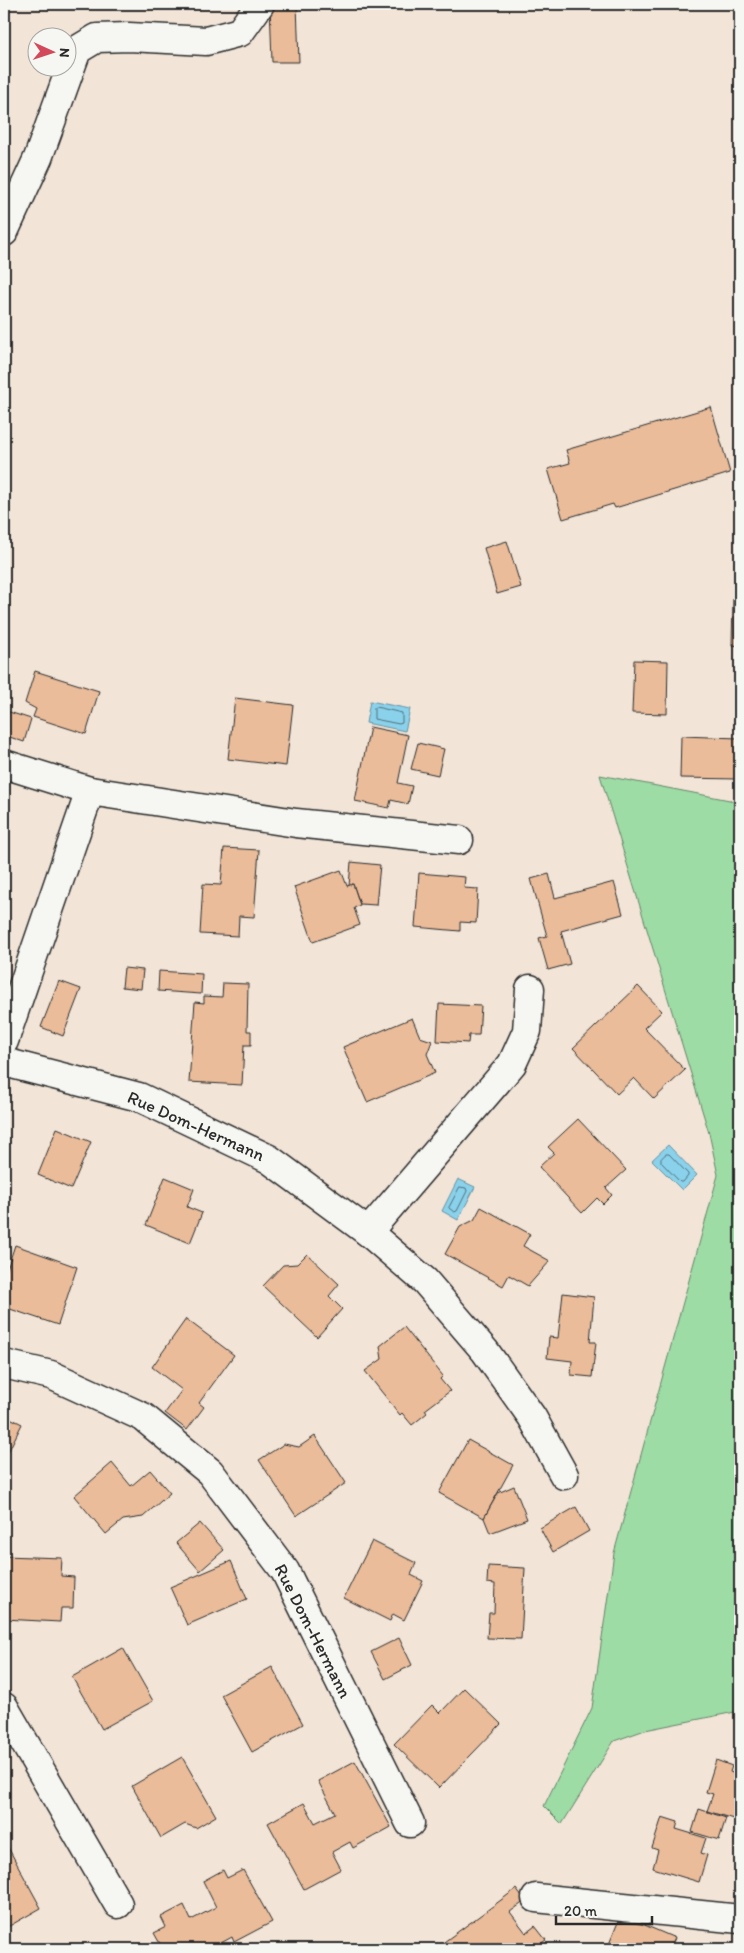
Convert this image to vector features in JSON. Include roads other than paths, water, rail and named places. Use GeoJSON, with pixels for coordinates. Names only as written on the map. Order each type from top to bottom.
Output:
{"type":"FeatureCollection","features":[{"type":"Feature","properties":{"kind":"street"},"geometry":{"type":"LineString","coordinates":[[4,232],[38,158],[77,50],[97,38],[129,37],[206,41],[240,32],[260,4]]}},
{"type":"Feature","properties":{"kind":"street"},"geometry":{"type":"LineString","coordinates":[[4,764],[90,791],[296,823],[459,840]]}},
{"type":"Feature","properties":{"kind":"street"},"geometry":{"type":"LineString","coordinates":[[4,1041],[90,791]]}},
{"type":"Feature","properties":{"kind":"street"},"geometry":{"type":"LineString","coordinates":[[368,1232],[512,1064],[527,1031],[530,989]]}},
{"type":"Feature","properties":{"kind":"street","name":"Rue Dom-Hermann"},"geometry":{"type":"LineString","coordinates":[[4,1062],[139,1097],[269,1159],[368,1232],[425,1281],[485,1351],[532,1417],[564,1475]]}},
{"type":"Feature","properties":{"kind":"street","name":"Rue Dom-Hermann"},"geometry":{"type":"LineString","coordinates":[[4,1364],[51,1375],[143,1417],[210,1472],[285,1571],[410,1823]]}},
{"type":"Feature","properties":{"kind":"street"},"geometry":{"type":"LineString","coordinates":[[4,1707],[118,1904]]}},
{"type":"Feature","properties":{"kind":"street"},"geometry":{"type":"LineString","coordinates":[[536,1898],[740,1918]]}},
{"type":"Feature","properties":{"kind":"water"},"geometry":{"type":"Polygon","coordinates":[[[370,701],[410,709],[405,731],[366,723],[370,701]]]}},
{"type":"Feature","properties":{"kind":"water"},"geometry":{"type":"Polygon","coordinates":[[[668,1145],[697,1175],[682,1190],[652,1160],[668,1145]]]}},
{"type":"Feature","properties":{"kind":"water"},"geometry":{"type":"Polygon","coordinates":[[[458,1179],[475,1187],[458,1220],[442,1211],[458,1179]]]}}]}
